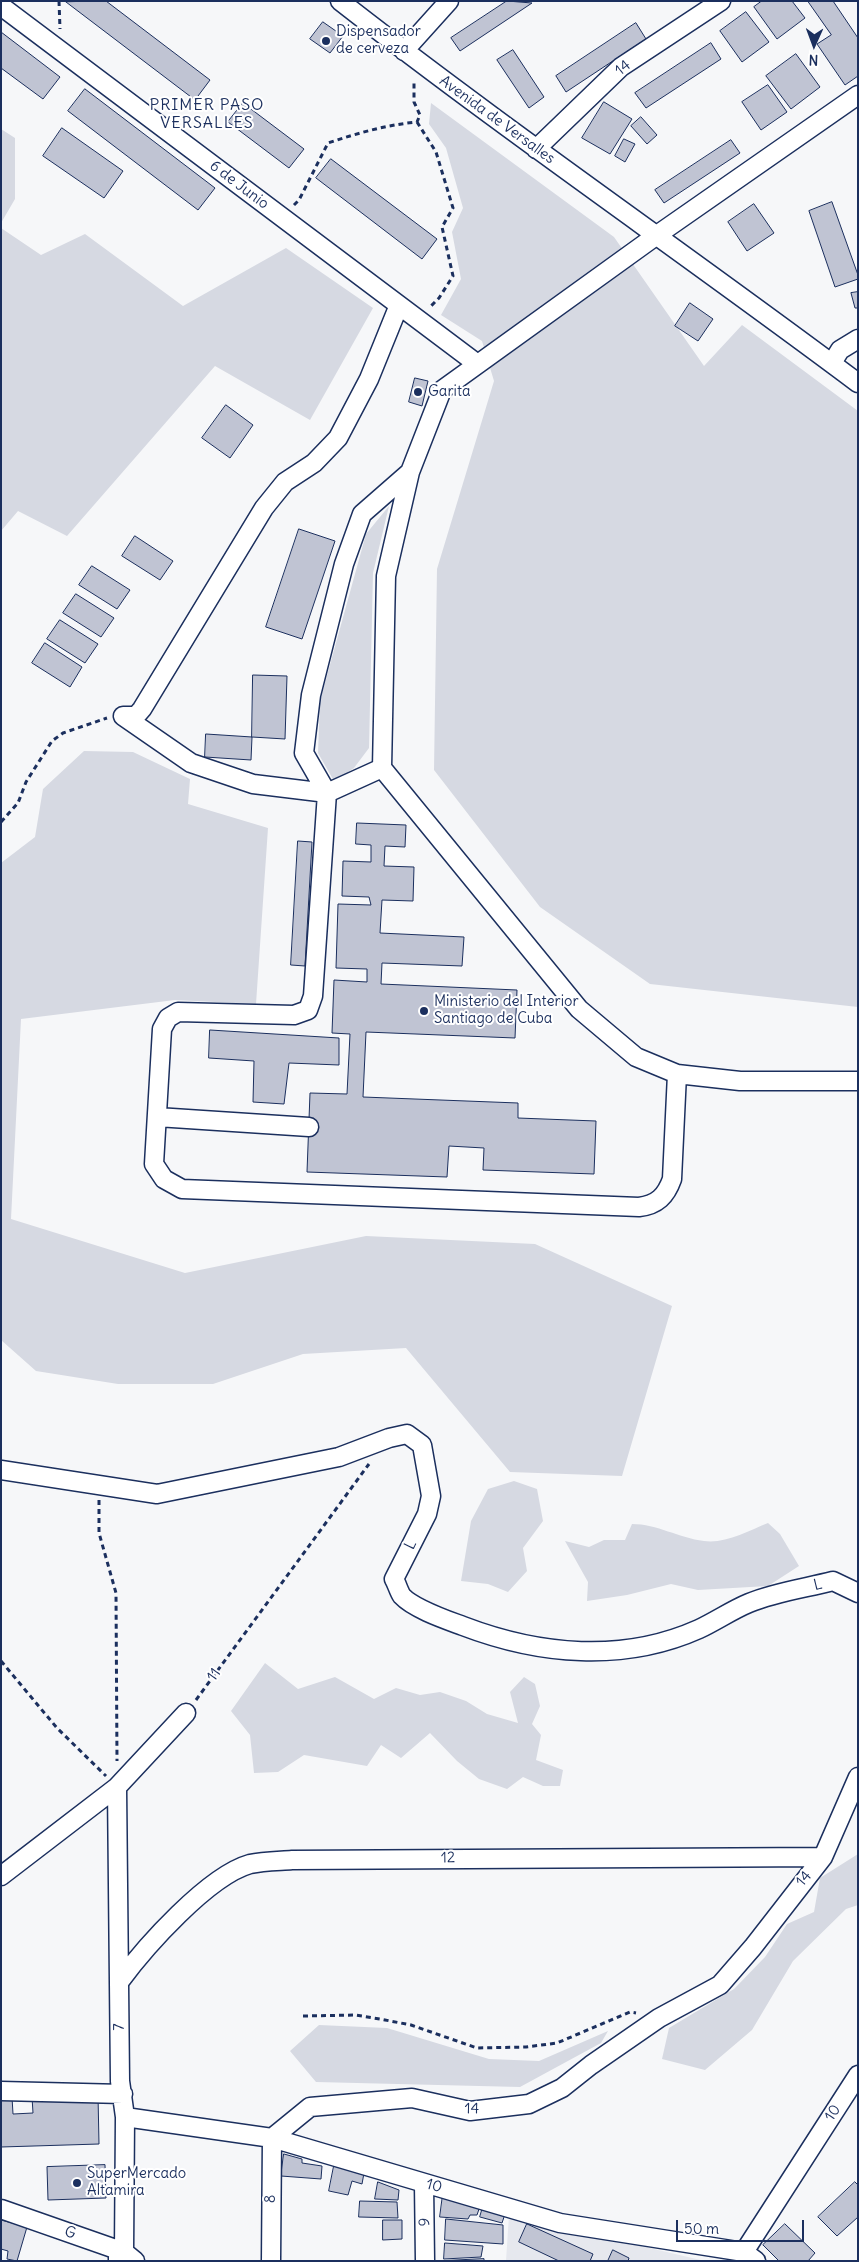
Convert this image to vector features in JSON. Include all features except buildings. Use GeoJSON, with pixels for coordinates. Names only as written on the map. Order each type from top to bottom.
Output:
{"type":"FeatureCollection","features":[{"type":"Feature","properties":{"kind":"street","name":"Avenida de Versalles"},"geometry":{"type":"LineString","coordinates":[[340,1],[536,149],[657,235],[858,383]]}},
{"type":"Feature","properties":{"kind":"street"},"geometry":{"type":"LineString","coordinates":[[404,51],[449,1]]}},
{"type":"Feature","properties":{"kind":"street","name":"14"},"geometry":{"type":"LineString","coordinates":[[536,149],[621,67],[720,1]]}},
{"type":"Feature","properties":{"kind":"street","name":"6 de Junio"},"geometry":{"type":"LineString","coordinates":[[1,6],[476,363]]}},
{"type":"Feature","properties":{"kind":"street"},"geometry":{"type":"LineString","coordinates":[[858,95],[476,363],[442,390],[410,472],[386,576],[382,768],[579,1009],[636,1057],[677,1074],[740,1081],[858,1081]]}},
{"type":"Feature","properties":{"kind":"street"},"geometry":{"type":"LineString","coordinates":[[123,716],[136,716],[142,709],[264,508],[285,482],[314,463],[338,438],[369,379],[399,305]]}},
{"type":"Feature","properties":{"kind":"street"},"geometry":{"type":"LineString","coordinates":[[832,363],[840,350],[858,339]]}},
{"type":"Feature","properties":{"kind":"street"},"geometry":{"type":"LineString","coordinates":[[410,472],[362,514],[344,564],[311,695],[304,753],[327,793],[313,996],[308,1010],[294,1015],[178,1012],[168,1018],[162,1029],[154,1164],[164,1178],[182,1188],[652,1206],[668,1192],[672,1179],[677,1074]]}},
{"type":"Feature","properties":{"kind":"street"},"geometry":{"type":"LineString","coordinates":[[123,716],[191,763],[253,784],[327,793],[382,768]]}},
{"type":"Feature","properties":{"kind":"street"},"geometry":{"type":"LineString","coordinates":[[156,1117],[309,1127]]}},
{"type":"Feature","properties":{"kind":"street","name":"L"},"geometry":{"type":"LineString","coordinates":[[1,1470],[157,1494],[339,1457],[388,1438],[407,1434],[422,1445],[431,1496],[427,1514],[394,1579],[402,1596],[433,1615],[485,1634],[523,1645],[563,1650],[606,1652],[645,1648],[698,1629],[750,1602],[833,1580],[858,1593]]}},
{"type":"Feature","properties":{"kind":"street"},"geometry":{"type":"LineString","coordinates":[[1,1876],[117,1787],[186,1713]]}},
{"type":"Feature","properties":{"kind":"street","name":"14"},"geometry":{"type":"LineString","coordinates":[[272,2138],[310,2107],[412,2098],[470,2111],[529,2104],[562,2088],[591,2065],[659,2018],[720,1985],[823,1857],[858,1777]]}},
{"type":"Feature","properties":{"kind":"street","name":"7"},"geometry":{"type":"LineString","coordinates":[[117,1787],[120,2082],[125,2117],[126,2258]]}},
{"type":"Feature","properties":{"kind":"street","name":"12"},"geometry":{"type":"LineString","coordinates":[[120,1981],[142,1952],[199,1897],[228,1875],[250,1864],[292,1860],[823,1857]]}},
{"type":"Feature","properties":{"kind":"street","name":"10"},"geometry":{"type":"LineString","coordinates":[[125,2117],[272,2138],[560,2223],[750,2256],[858,2075]]}},
{"type":"Feature","properties":{"kind":"street"},"geometry":{"type":"LineString","coordinates":[[1,2091],[123,2094]]}},
{"type":"Feature","properties":{"kind":"street","name":"8"},"geometry":{"type":"LineString","coordinates":[[271,2261],[272,2138]]}},
{"type":"Feature","properties":{"kind":"street","name":"9"},"geometry":{"type":"LineString","coordinates":[[424,2184],[425,2261]]}},
{"type":"Feature","properties":{"kind":"street","name":"G"},"geometry":{"type":"LineString","coordinates":[[1,2209],[126,2258]]}},
{"type":"Feature","properties":{"kind":"path"},"geometry":{"type":"LineString","coordinates":[[414,83],[414,102],[420,115],[417,122]]}},
{"type":"Feature","properties":{"kind":"path"},"geometry":{"type":"LineString","coordinates":[[282,217],[299,200],[328,143],[364,131],[376,131],[387,125],[417,122]]}},
{"type":"Feature","properties":{"kind":"path"},"geometry":{"type":"LineString","coordinates":[[417,122],[436,152],[454,208],[442,227],[453,276],[439,298],[417,318]]}},
{"type":"Feature","properties":{"kind":"path"},"geometry":{"type":"LineString","coordinates":[[1,822],[18,803],[26,782],[52,741],[63,732],[73,728],[123,716]]}},
{"type":"Feature","properties":{"kind":"path","name":"11"},"geometry":{"type":"LineString","coordinates":[[186,1713],[372,1460]]}},
{"type":"Feature","properties":{"kind":"path"},"geometry":{"type":"LineString","coordinates":[[88,1482],[99,1492],[99,1533],[116,1593],[117,1787]]}},
{"type":"Feature","properties":{"kind":"path"},"geometry":{"type":"LineString","coordinates":[[1,1662],[58,1728],[117,1787]]}},
{"type":"Feature","properties":{"kind":"path"},"geometry":{"type":"LineString","coordinates":[[303,2016],[355,2015],[380,2018],[428,2030],[477,2048],[526,2047],[558,2043],[602,2026],[630,2012],[659,2018]]}},
{"type":"Feature","properties":{"kind":"shaded area"},"geometry":{"type":"Polygon","coordinates":[[[431,103],[614,237],[704,366],[742,325],[858,411],[858,1007],[650,984],[540,907],[434,770],[437,569],[494,381],[482,341],[441,315],[461,279],[452,232],[463,208],[446,148],[429,124],[431,103]]]}},
{"type":"Feature","properties":{"kind":"shaded area"},"geometry":{"type":"Polygon","coordinates":[[[1,129],[15,138],[15,199],[1,223],[1,129]]]}},
{"type":"Feature","properties":{"kind":"shaded area"},"geometry":{"type":"Polygon","coordinates":[[[1,228],[41,255],[85,234],[183,306],[286,248],[373,308],[310,420],[215,366],[67,536],[18,511],[1,531],[1,228]]]}},
{"type":"Feature","properties":{"kind":"shaded area"},"geometry":{"type":"Polygon","coordinates":[[[389,506],[373,573],[369,748],[354,768],[334,781],[318,753],[320,701],[366,534],[389,506]]]}},
{"type":"Feature","properties":{"kind":"shaded area"},"geometry":{"type":"Polygon","coordinates":[[[84,751],[133,752],[190,779],[188,804],[268,828],[256,1004],[175,1000],[21,1019],[11,1219],[185,1273],[366,1236],[535,1244],[672,1306],[622,1476],[510,1472],[406,1348],[303,1354],[213,1384],[118,1384],[36,1371],[1,1340],[1,863],[35,837],[43,789],[84,751]]]}},
{"type":"Feature","properties":{"kind":"shaded area"},"geometry":{"type":"Polygon","coordinates":[[[514,1481],[537,1489],[543,1521],[523,1548],[527,1571],[508,1592],[488,1584],[461,1581],[471,1521],[488,1489],[514,1481]]]}},
{"type":"Feature","properties":{"kind":"shaded area"},"geometry":{"type":"Polygon","coordinates":[[[768,1523],[780,1534],[799,1566],[768,1586],[698,1590],[671,1584],[627,1595],[587,1601],[588,1582],[565,1541],[589,1547],[604,1540],[625,1540],[632,1524],[650,1526],[704,1541],[720,1541],[768,1523]]]}},
{"type":"Feature","properties":{"kind":"shaded area"},"geometry":{"type":"Polygon","coordinates":[[[265,1663],[298,1689],[335,1677],[374,1699],[396,1688],[420,1695],[440,1692],[466,1701],[487,1714],[518,1723],[510,1692],[524,1677],[535,1684],[540,1706],[532,1724],[541,1735],[536,1760],[563,1770],[560,1786],[543,1786],[523,1777],[507,1789],[479,1779],[457,1761],[430,1733],[401,1758],[381,1745],[367,1766],[304,1755],[278,1772],[254,1773],[250,1735],[231,1711],[265,1663]]]}},
{"type":"Feature","properties":{"kind":"shaded area"},"geometry":{"type":"Polygon","coordinates":[[[858,1854],[858,1905],[846,1909],[793,1961],[752,2030],[705,2070],[662,2059],[669,2028],[734,1989],[765,1957],[787,1924],[814,1912],[820,1878],[858,1854]]]}},
{"type":"Feature","properties":{"kind":"shaded area"},"geometry":{"type":"Polygon","coordinates":[[[319,2025],[387,2028],[489,2059],[539,2061],[608,2031],[601,2043],[520,2087],[316,2082],[290,2051],[319,2025]]]}},
{"type":"Feature","properties":{"kind":"shaded area"},"geometry":{"type":"Polygon","coordinates":[[[509,2215],[705,2261],[506,2261],[509,2215]]]}},
{"type":"Feature","properties":{"kind":"place","name":"Dispensador de cerveza"},"geometry":{"type":"Point","coordinates":[326,41]}},
{"type":"Feature","properties":{"kind":"place","name":"Garita"},"geometry":{"type":"Point","coordinates":[418,392]}},
{"type":"Feature","properties":{"kind":"place","name":"Ministerio del Interior Santiago de Cuba"},"geometry":{"type":"Point","coordinates":[424,1011]}},
{"type":"Feature","properties":{"kind":"place","name":"SuperMercado Altamira"},"geometry":{"type":"Point","coordinates":[77,2183]}},
{"type":"Feature","properties":{"kind":"district","name":"PRIMER PASO VERSALLES"},"geometry":{"type":"Point","coordinates":[207,114]}}]}
